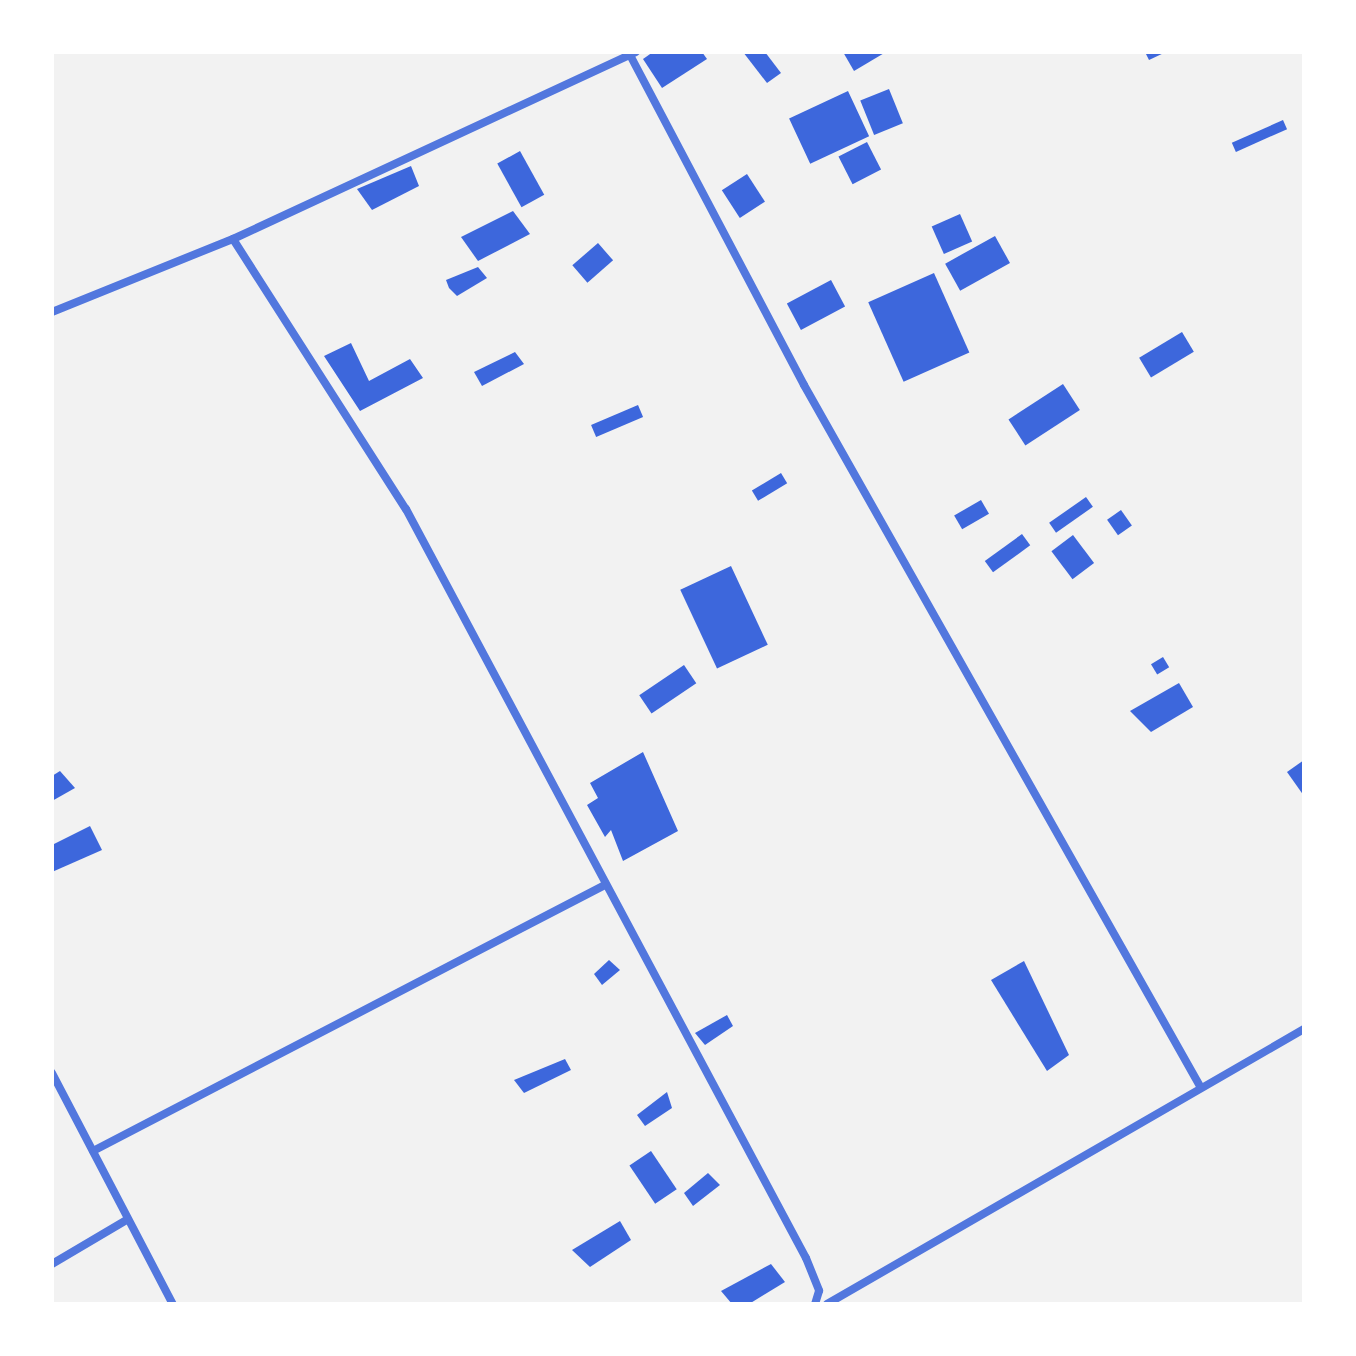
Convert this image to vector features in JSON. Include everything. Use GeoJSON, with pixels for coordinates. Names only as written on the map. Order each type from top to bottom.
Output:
{"type":"FeatureCollection","features":[{"type":"Feature","properties":{"kind":"street"},"geometry":{"type":"LineString","coordinates":[[52,312],[233,239],[633,54],[804,385],[1200,1086]]}},
{"type":"Feature","properties":{"kind":"street"},"geometry":{"type":"LineString","coordinates":[[233,239],[375,454],[603,886],[806,1258],[819,1291],[815,1304]]}},
{"type":"Feature","properties":{"kind":"street"},"geometry":{"type":"LineString","coordinates":[[93,1151],[603,886]]}},
{"type":"Feature","properties":{"kind":"street"},"geometry":{"type":"LineString","coordinates":[[827,1304],[1200,1086],[1304,1029]]}},
{"type":"Feature","properties":{"kind":"street"},"geometry":{"type":"LineString","coordinates":[[52,1073],[173,1304]]}},
{"type":"Feature","properties":{"kind":"street"},"geometry":{"type":"LineString","coordinates":[[52,1264],[128,1219]]}},
{"type":"Feature","properties":{"kind":"building"},"geometry":{"type":"Polygon","coordinates":[[[653,52],[702,52],[707,59],[662,88],[643,59],[653,52]]]}},
{"type":"Feature","properties":{"kind":"building"},"geometry":{"type":"Polygon","coordinates":[[[743,52],[765,52],[781,73],[767,83],[743,52]]]}},
{"type":"Feature","properties":{"kind":"building"},"geometry":{"type":"Polygon","coordinates":[[[843,52],[886,52],[854,71],[843,52]]]}},
{"type":"Feature","properties":{"kind":"building"},"geometry":{"type":"Polygon","coordinates":[[[1145,52],[1166,52],[1149,60],[1145,52]]]}},
{"type":"Feature","properties":{"kind":"building"},"geometry":{"type":"Polygon","coordinates":[[[889,89],[903,123],[874,135],[860,101],[889,89]]]}},
{"type":"Feature","properties":{"kind":"building"},"geometry":{"type":"Polygon","coordinates":[[[848,91],[869,136],[810,164],[789,118],[848,91]]]}},
{"type":"Feature","properties":{"kind":"building"},"geometry":{"type":"Polygon","coordinates":[[[1283,120],[1287,129],[1236,152],[1232,143],[1283,120]]]}},
{"type":"Feature","properties":{"kind":"building"},"geometry":{"type":"Polygon","coordinates":[[[867,142],[881,170],[853,184],[838,157],[867,142]]]}},
{"type":"Feature","properties":{"kind":"building"},"geometry":{"type":"Polygon","coordinates":[[[520,151],[544,195],[522,207],[497,164],[520,151]]]}},
{"type":"Feature","properties":{"kind":"building"},"geometry":{"type":"Polygon","coordinates":[[[411,166],[419,186],[372,210],[357,189],[411,166]]]}},
{"type":"Feature","properties":{"kind":"building"},"geometry":{"type":"Polygon","coordinates":[[[747,174],[765,202],[740,218],[722,190],[747,174]]]}},
{"type":"Feature","properties":{"kind":"building"},"geometry":{"type":"Polygon","coordinates":[[[513,211],[530,234],[478,261],[461,237],[513,211]]]}},
{"type":"Feature","properties":{"kind":"building"},"geometry":{"type":"Polygon","coordinates":[[[960,214],[972,241],[944,254],[932,227],[960,214]]]}},
{"type":"Feature","properties":{"kind":"building"},"geometry":{"type":"Polygon","coordinates":[[[995,236],[1010,263],[960,291],[945,264],[995,236]]]}},
{"type":"Feature","properties":{"kind":"building"},"geometry":{"type":"Polygon","coordinates":[[[598,243],[613,260],[587,283],[572,265],[598,243]]]}},
{"type":"Feature","properties":{"kind":"building"},"geometry":{"type":"Polygon","coordinates":[[[478,267],[487,278],[457,296],[449,288],[446,280],[478,267]]]}},
{"type":"Feature","properties":{"kind":"building"},"geometry":{"type":"Polygon","coordinates":[[[934,273],[969,352],[904,382],[868,302],[934,273]]]}},
{"type":"Feature","properties":{"kind":"building"},"geometry":{"type":"Polygon","coordinates":[[[831,280],[845,306],[801,330],[787,303],[831,280]]]}},
{"type":"Feature","properties":{"kind":"building"},"geometry":{"type":"Polygon","coordinates":[[[1182,332],[1194,352],[1151,377],[1139,358],[1182,332]]]}},
{"type":"Feature","properties":{"kind":"building"},"geometry":{"type":"Polygon","coordinates":[[[351,343],[369,381],[410,359],[423,378],[360,411],[324,356],[351,343]]]}},
{"type":"Feature","properties":{"kind":"building"},"geometry":{"type":"Polygon","coordinates":[[[515,352],[524,364],[482,386],[474,372],[515,352]]]}},
{"type":"Feature","properties":{"kind":"building"},"geometry":{"type":"Polygon","coordinates":[[[1063,384],[1080,410],[1025,445],[1008,419],[1063,384]]]}},
{"type":"Feature","properties":{"kind":"building"},"geometry":{"type":"Polygon","coordinates":[[[638,405],[643,417],[596,437],[591,425],[638,405]]]}},
{"type":"Feature","properties":{"kind":"building"},"geometry":{"type":"Polygon","coordinates":[[[781,473],[787,483],[758,501],[752,491],[781,473]]]}},
{"type":"Feature","properties":{"kind":"building"},"geometry":{"type":"Polygon","coordinates":[[[1086,497],[1093,507],[1056,533],[1049,523],[1086,497]]]}},
{"type":"Feature","properties":{"kind":"building"},"geometry":{"type":"Polygon","coordinates":[[[981,500],[989,514],[962,529],[954,516],[981,500]]]}},
{"type":"Feature","properties":{"kind":"building"},"geometry":{"type":"Polygon","coordinates":[[[1121,510],[1132,526],[1118,535],[1107,520],[1121,510]]]}},
{"type":"Feature","properties":{"kind":"building"},"geometry":{"type":"Polygon","coordinates":[[[1022,534],[1030,545],[993,572],[985,561],[1022,534]]]}},
{"type":"Feature","properties":{"kind":"building"},"geometry":{"type":"Polygon","coordinates":[[[1073,535],[1094,563],[1073,579],[1051,551],[1073,535]]]}},
{"type":"Feature","properties":{"kind":"building"},"geometry":{"type":"Polygon","coordinates":[[[731,566],[768,645],[717,669],[680,590],[731,566]]]}},
{"type":"Feature","properties":{"kind":"building"},"geometry":{"type":"Polygon","coordinates":[[[1163,657],[1169,667],[1157,674],[1151,664],[1163,657]]]}},
{"type":"Feature","properties":{"kind":"building"},"geometry":{"type":"Polygon","coordinates":[[[684,665],[696,683],[652,713],[639,695],[684,665]]]}},
{"type":"Feature","properties":{"kind":"building"},"geometry":{"type":"Polygon","coordinates":[[[1179,683],[1193,707],[1151,732],[1130,711],[1179,683]]]}},
{"type":"Feature","properties":{"kind":"building"},"geometry":{"type":"Polygon","coordinates":[[[643,752],[678,831],[623,861],[611,830],[605,837],[587,805],[598,798],[590,783],[643,752]]]}},
{"type":"Feature","properties":{"kind":"building"},"geometry":{"type":"Polygon","coordinates":[[[1304,760],[1304,796],[1287,772],[1304,760]]]}},
{"type":"Feature","properties":{"kind":"building"},"geometry":{"type":"Polygon","coordinates":[[[60,771],[75,788],[52,801],[52,776],[60,771]]]}},
{"type":"Feature","properties":{"kind":"building"},"geometry":{"type":"Polygon","coordinates":[[[90,826],[102,850],[52,872],[52,845],[90,826]]]}},
{"type":"Feature","properties":{"kind":"building"},"geometry":{"type":"Polygon","coordinates":[[[609,960],[620,970],[602,985],[594,974],[609,960]]]}},
{"type":"Feature","properties":{"kind":"building"},"geometry":{"type":"Polygon","coordinates":[[[1024,961],[1069,1055],[1047,1071],[991,980],[1024,961]]]}},
{"type":"Feature","properties":{"kind":"building"},"geometry":{"type":"Polygon","coordinates":[[[727,1015],[733,1026],[705,1045],[695,1033],[727,1015]]]}},
{"type":"Feature","properties":{"kind":"building"},"geometry":{"type":"Polygon","coordinates":[[[565,1059],[571,1070],[524,1093],[514,1080],[565,1059]]]}},
{"type":"Feature","properties":{"kind":"building"},"geometry":{"type":"Polygon","coordinates":[[[667,1092],[672,1108],[645,1126],[637,1115],[667,1092]]]}},
{"type":"Feature","properties":{"kind":"building"},"geometry":{"type":"Polygon","coordinates":[[[651,1151],[677,1189],[655,1204],[629,1166],[651,1151]]]}},
{"type":"Feature","properties":{"kind":"building"},"geometry":{"type":"Polygon","coordinates":[[[708,1173],[720,1185],[693,1206],[684,1193],[708,1173]]]}},
{"type":"Feature","properties":{"kind":"building"},"geometry":{"type":"Polygon","coordinates":[[[620,1221],[631,1240],[590,1267],[572,1250],[620,1221]]]}},
{"type":"Feature","properties":{"kind":"building"},"geometry":{"type":"Polygon","coordinates":[[[771,1264],[785,1282],[749,1304],[732,1304],[721,1291],[771,1264]]]}}]}
